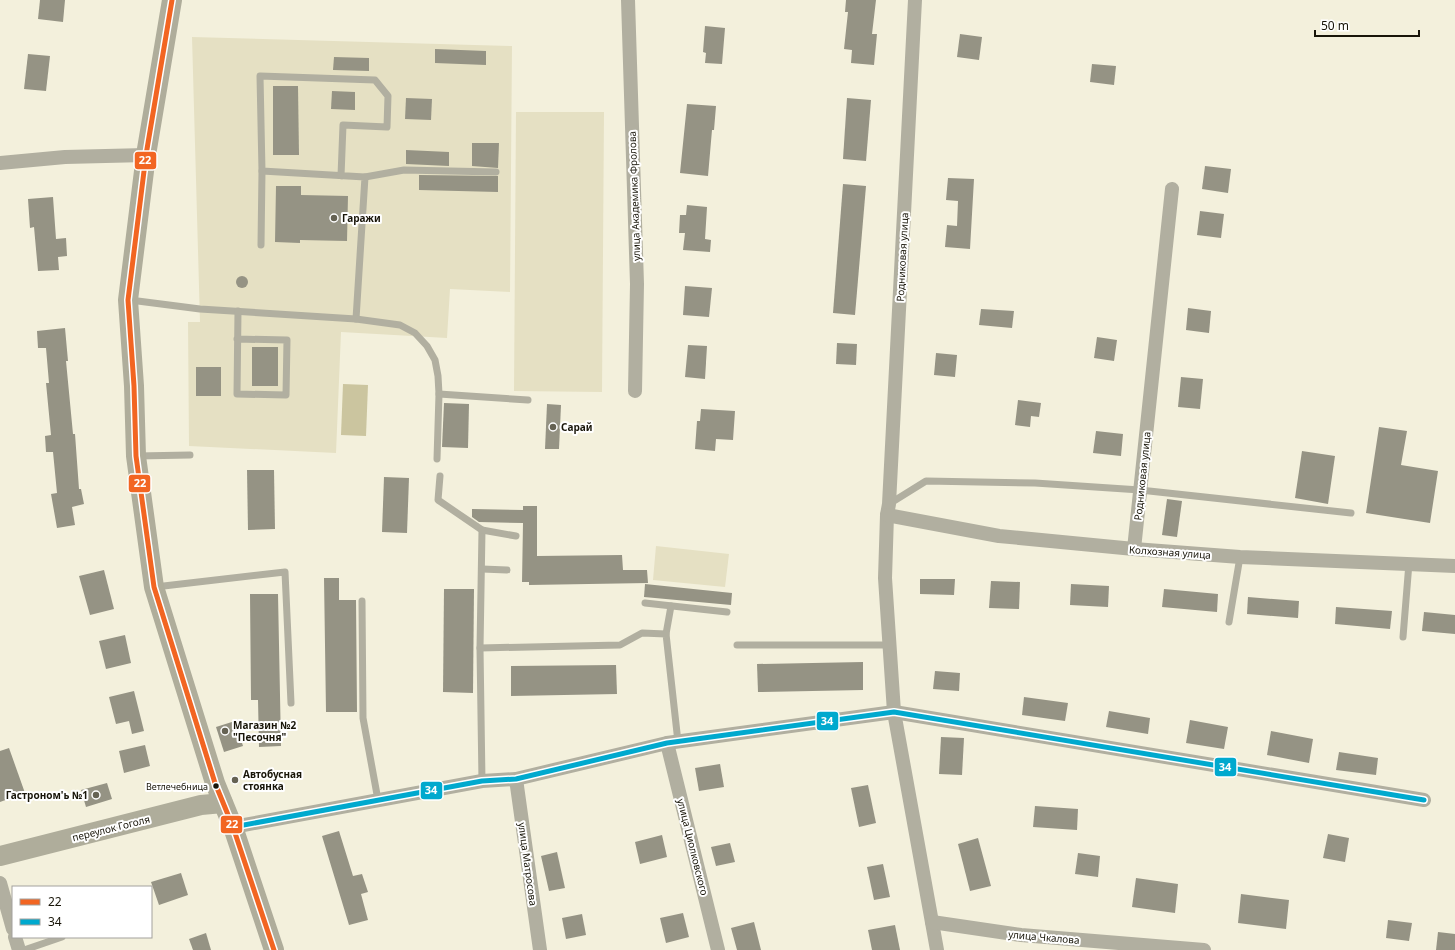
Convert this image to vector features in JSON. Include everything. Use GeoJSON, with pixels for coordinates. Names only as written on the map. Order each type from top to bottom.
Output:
{"type":"FeatureCollection","features":[{"type":"Feature","properties":{"kind":"main road"},"geometry":{"type":"LineString","coordinates":[[172,0],[146,155],[128,300],[134,386],[136,456],[154,587],[223,803],[233,827],[274,950]]}},
{"type":"Feature","properties":{"kind":"main road","name":"переулок Гоголя"},"geometry":{"type":"LineString","coordinates":[[0,856],[201,806],[223,803]]}},
{"type":"Feature","properties":{"kind":"street","name":"улица Академика Фролова"},"geometry":{"type":"LineString","coordinates":[[628,0],[637,284],[635,391]]}},
{"type":"Feature","properties":{"kind":"street","name":"Родниковая улица"},"geometry":{"type":"LineString","coordinates":[[894,712],[885,578],[916,0]]}},
{"type":"Feature","properties":{"kind":"street"},"geometry":{"type":"LineString","coordinates":[[0,162],[146,155]]}},
{"type":"Feature","properties":{"kind":"street","name":"Родниковая улица"},"geometry":{"type":"LineString","coordinates":[[1134,549],[1172,189]]}},
{"type":"Feature","properties":{"kind":"street","name":"Колхозная улица"},"geometry":{"type":"LineString","coordinates":[[888,509],[999,536],[1134,549],[1240,557],[1455,566]]}},
{"type":"Feature","properties":{"kind":"street"},"geometry":{"type":"LineString","coordinates":[[233,827],[482,781],[516,779],[672,743],[894,712],[1424,800]]}},
{"type":"Feature","properties":{"kind":"street"},"geometry":{"type":"LineString","coordinates":[[894,712],[937,950]]}},
{"type":"Feature","properties":{"kind":"street","name":"улица Циолковского"},"geometry":{"type":"LineString","coordinates":[[672,743],[718,950]]}},
{"type":"Feature","properties":{"kind":"street","name":"улица Матросова"},"geometry":{"type":"LineString","coordinates":[[516,779],[540,950]]}},
{"type":"Feature","properties":{"kind":"street"},"geometry":{"type":"LineString","coordinates":[[0,883],[12,925]]}},
{"type":"Feature","properties":{"kind":"street","name":"улица Чкалова"},"geometry":{"type":"LineString","coordinates":[[932,922],[1020,935],[1204,950]]}},
{"type":"Feature","properties":{"kind":"street"},"geometry":{"type":"LineString","coordinates":[[15,938],[19,950]]}},
{"type":"Feature","properties":{"kind":"lane"},"geometry":{"type":"LineString","coordinates":[[261,245],[262,171],[260,76],[375,80],[388,96],[387,127],[343,125],[341,176]]}},
{"type":"Feature","properties":{"kind":"lane"},"geometry":{"type":"LineString","coordinates":[[262,171],[365,177],[404,170],[496,172]]}},
{"type":"Feature","properties":{"kind":"lane"},"geometry":{"type":"LineString","coordinates":[[356,319],[365,177]]}},
{"type":"Feature","properties":{"kind":"lane"},"geometry":{"type":"LineString","coordinates":[[128,300],[200,309],[356,319],[400,325],[415,333],[427,346],[435,360],[440,394],[437,459]]}},
{"type":"Feature","properties":{"kind":"lane"},"geometry":{"type":"LineString","coordinates":[[237,339],[287,340],[286,395],[238,394],[237,339],[238,311]]}},
{"type":"Feature","properties":{"kind":"lane"},"geometry":{"type":"LineString","coordinates":[[440,394],[528,400]]}},
{"type":"Feature","properties":{"kind":"lane"},"geometry":{"type":"LineString","coordinates":[[136,456],[190,455]]}},
{"type":"Feature","properties":{"kind":"lane"},"geometry":{"type":"LineString","coordinates":[[440,476],[438,500],[482,530],[516,536]]}},
{"type":"Feature","properties":{"kind":"lane"},"geometry":{"type":"LineString","coordinates":[[888,509],[926,481],[1035,483],[1140,490],[1351,513]]}},
{"type":"Feature","properties":{"kind":"lane"},"geometry":{"type":"LineString","coordinates":[[482,530],[480,648],[482,781]]}},
{"type":"Feature","properties":{"kind":"lane"},"geometry":{"type":"LineString","coordinates":[[1229,622],[1240,557]]}},
{"type":"Feature","properties":{"kind":"lane"},"geometry":{"type":"LineString","coordinates":[[1403,637],[1409,563]]}},
{"type":"Feature","properties":{"kind":"lane"},"geometry":{"type":"LineString","coordinates":[[482,570],[507,570]]}},
{"type":"Feature","properties":{"kind":"lane"},"geometry":{"type":"LineString","coordinates":[[154,587],[285,572],[292,703]]}},
{"type":"Feature","properties":{"kind":"lane"},"geometry":{"type":"LineString","coordinates":[[362,601],[363,718],[378,800]]}},
{"type":"Feature","properties":{"kind":"lane"},"geometry":{"type":"LineString","coordinates":[[645,604],[727,612]]}},
{"type":"Feature","properties":{"kind":"lane"},"geometry":{"type":"LineString","coordinates":[[671,606],[666,634],[672,743]]}},
{"type":"Feature","properties":{"kind":"lane"},"geometry":{"type":"LineString","coordinates":[[480,648],[620,645],[642,633],[666,634]]}},
{"type":"Feature","properties":{"kind":"lane"},"geometry":{"type":"LineString","coordinates":[[738,646],[889,644]]}},
{"type":"Feature","properties":{"kind":"lane"},"geometry":{"type":"LineString","coordinates":[[24,950],[59,938]]}},
{"type":"Feature","properties":{"kind":"shaded area"},"geometry":{"type":"Polygon","coordinates":[[[192,37],[512,46],[510,292],[450,289],[447,338],[341,332],[336,453],[189,446],[188,322],[200,322],[192,37]]]}},
{"type":"Feature","properties":{"kind":"shaded area"},"geometry":{"type":"Polygon","coordinates":[[[516,112],[604,112],[602,392],[514,391],[516,112]]]}},
{"type":"Feature","properties":{"kind":"shaded area"},"geometry":{"type":"Polygon","coordinates":[[[343,384],[368,385],[366,436],[341,435],[343,384]]]}},
{"type":"Feature","properties":{"kind":"shaded area"},"geometry":{"type":"Polygon","coordinates":[[[656,546],[729,554],[725,587],[653,580],[656,546]]]}},
{"type":"Feature","properties":{"kind":"building"},"geometry":{"type":"Polygon","coordinates":[[[40,0],[65,0],[63,22],[38,19],[40,0]]]}},
{"type":"Feature","properties":{"kind":"building"},"geometry":{"type":"Polygon","coordinates":[[[846,0],[876,0],[872,34],[877,34],[874,65],[851,63],[852,50],[844,49],[848,12],[845,12],[846,0]]]}},
{"type":"Feature","properties":{"kind":"building"},"geometry":{"type":"Polygon","coordinates":[[[705,26],[725,28],[722,64],[705,63],[706,53],[703,52],[705,26]]]}},
{"type":"Feature","properties":{"kind":"building"},"geometry":{"type":"Polygon","coordinates":[[[960,34],[982,37],[979,60],[957,57],[960,34]]]}},
{"type":"Feature","properties":{"kind":"building"},"geometry":{"type":"Polygon","coordinates":[[[435,49],[486,51],[486,65],[435,63],[435,49]]]}},
{"type":"Feature","properties":{"kind":"building"},"geometry":{"type":"Polygon","coordinates":[[[28,54],[50,56],[46,91],[24,89],[28,54]]]}},
{"type":"Feature","properties":{"kind":"building"},"geometry":{"type":"Polygon","coordinates":[[[334,57],[369,58],[369,71],[333,70],[334,57]]]}},
{"type":"Feature","properties":{"kind":"building"},"geometry":{"type":"Polygon","coordinates":[[[1092,64],[1116,66],[1114,85],[1090,82],[1092,64]]]}},
{"type":"Feature","properties":{"kind":"building"},"geometry":{"type":"Polygon","coordinates":[[[273,86],[298,86],[299,155],[273,155],[273,86]]]}},
{"type":"Feature","properties":{"kind":"building"},"geometry":{"type":"Polygon","coordinates":[[[332,91],[355,92],[355,110],[331,109],[332,91]]]}},
{"type":"Feature","properties":{"kind":"building"},"geometry":{"type":"Polygon","coordinates":[[[406,98],[432,99],[431,120],[405,119],[406,98]]]}},
{"type":"Feature","properties":{"kind":"building"},"geometry":{"type":"Polygon","coordinates":[[[847,98],[871,100],[866,161],[843,159],[847,98]]]}},
{"type":"Feature","properties":{"kind":"building"},"geometry":{"type":"Polygon","coordinates":[[[687,104],[716,106],[714,130],[712,130],[708,176],[680,173],[687,104]]]}},
{"type":"Feature","properties":{"kind":"building"},"geometry":{"type":"Polygon","coordinates":[[[472,143],[499,143],[498,168],[472,166],[472,143]]]}},
{"type":"Feature","properties":{"kind":"building"},"geometry":{"type":"Polygon","coordinates":[[[406,150],[449,152],[449,166],[406,164],[406,150]]]}},
{"type":"Feature","properties":{"kind":"building"},"geometry":{"type":"Polygon","coordinates":[[[1205,166],[1231,169],[1228,193],[1202,189],[1205,166]]]}},
{"type":"Feature","properties":{"kind":"building"},"geometry":{"type":"Polygon","coordinates":[[[419,175],[498,176],[498,192],[419,190],[419,175]]]}},
{"type":"Feature","properties":{"kind":"building"},"geometry":{"type":"Polygon","coordinates":[[[948,178],[974,179],[970,249],[945,247],[947,225],[957,226],[958,201],[946,200],[948,178]]]}},
{"type":"Feature","properties":{"kind":"building"},"geometry":{"type":"Polygon","coordinates":[[[843,184],[866,186],[855,315],[833,313],[843,184]]]}},
{"type":"Feature","properties":{"kind":"building"},"geometry":{"type":"Polygon","coordinates":[[[276,186],[301,186],[301,195],[348,196],[347,241],[300,240],[300,243],[275,242],[276,186]]]}},
{"type":"Feature","properties":{"kind":"building"},"geometry":{"type":"Polygon","coordinates":[[[53,197],[56,239],[66,238],[67,256],[58,257],[59,270],[38,271],[34,227],[30,228],[28,199],[53,197]]]}},
{"type":"Feature","properties":{"kind":"building"},"geometry":{"type":"Polygon","coordinates":[[[687,205],[707,207],[705,239],[711,240],[710,252],[683,250],[685,233],[679,233],[680,215],[686,215],[687,205]]]}},
{"type":"Feature","properties":{"kind":"building"},"geometry":{"type":"Polygon","coordinates":[[[1200,211],[1224,214],[1221,238],[1197,235],[1200,211]]]}},
{"type":"Feature","properties":{"kind":"building"},"geometry":{"type":"Polygon","coordinates":[[[240,276],[244,276],[248,282],[244,288],[240,288],[236,284],[236,280],[240,276]]]}},
{"type":"Feature","properties":{"kind":"building"},"geometry":{"type":"Polygon","coordinates":[[[685,286],[712,288],[709,317],[683,315],[685,286]]]}},
{"type":"Feature","properties":{"kind":"building"},"geometry":{"type":"Polygon","coordinates":[[[1188,308],[1211,311],[1209,333],[1186,330],[1188,308]]]}},
{"type":"Feature","properties":{"kind":"building"},"geometry":{"type":"Polygon","coordinates":[[[981,309],[1014,311],[1012,328],[979,325],[981,309]]]}},
{"type":"Feature","properties":{"kind":"building"},"geometry":{"type":"Polygon","coordinates":[[[65,328],[68,361],[66,361],[73,434],[75,434],[79,489],[81,489],[84,504],[72,507],[75,525],[57,528],[51,494],[57,493],[53,452],[46,452],[45,436],[51,435],[46,383],[49,383],[46,348],[38,348],[37,331],[65,328]]]}},
{"type":"Feature","properties":{"kind":"building"},"geometry":{"type":"Polygon","coordinates":[[[1097,337],[1117,340],[1114,361],[1094,358],[1097,337]]]}},
{"type":"Feature","properties":{"kind":"building"},"geometry":{"type":"Polygon","coordinates":[[[837,343],[857,344],[856,365],[836,364],[837,343]]]}},
{"type":"Feature","properties":{"kind":"building"},"geometry":{"type":"Polygon","coordinates":[[[688,345],[707,346],[705,379],[685,377],[688,345]]]}},
{"type":"Feature","properties":{"kind":"building"},"geometry":{"type":"Polygon","coordinates":[[[252,347],[278,347],[278,386],[252,386],[252,347]]]}},
{"type":"Feature","properties":{"kind":"building"},"geometry":{"type":"Polygon","coordinates":[[[936,353],[957,355],[955,377],[934,375],[936,353]]]}},
{"type":"Feature","properties":{"kind":"building"},"geometry":{"type":"Polygon","coordinates":[[[196,367],[221,367],[221,396],[196,396],[196,367]]]}},
{"type":"Feature","properties":{"kind":"building"},"geometry":{"type":"Polygon","coordinates":[[[1181,377],[1203,379],[1200,409],[1178,407],[1181,377]]]}},
{"type":"Feature","properties":{"kind":"building"},"geometry":{"type":"Polygon","coordinates":[[[1018,400],[1041,403],[1039,417],[1031,416],[1030,427],[1015,425],[1018,400]]]}},
{"type":"Feature","properties":{"kind":"building"},"geometry":{"type":"Polygon","coordinates":[[[444,403],[469,404],[468,448],[442,447],[444,403]]]}},
{"type":"Feature","properties":{"kind":"building","name":"Сарай"},"geometry":{"type":"Polygon","coordinates":[[[547,404],[561,405],[559,449],[545,449],[547,404]]]}},
{"type":"Feature","properties":{"kind":"building"},"geometry":{"type":"Polygon","coordinates":[[[701,409],[735,411],[733,440],[716,439],[715,451],[695,449],[697,421],[700,421],[701,409]]]}},
{"type":"Feature","properties":{"kind":"building"},"geometry":{"type":"Polygon","coordinates":[[[1379,427],[1407,431],[1401,465],[1438,471],[1430,523],[1366,513],[1379,427]]]}},
{"type":"Feature","properties":{"kind":"building"},"geometry":{"type":"Polygon","coordinates":[[[1096,431],[1123,434],[1121,456],[1093,453],[1096,431]]]}},
{"type":"Feature","properties":{"kind":"building"},"geometry":{"type":"Polygon","coordinates":[[[1302,451],[1335,456],[1328,504],[1295,498],[1302,451]]]}},
{"type":"Feature","properties":{"kind":"building"},"geometry":{"type":"Polygon","coordinates":[[[247,470],[274,470],[275,529],[248,530],[247,470]]]}},
{"type":"Feature","properties":{"kind":"building"},"geometry":{"type":"Polygon","coordinates":[[[384,477],[409,478],[407,533],[382,532],[384,477]]]}},
{"type":"Feature","properties":{"kind":"building"},"geometry":{"type":"Polygon","coordinates":[[[1167,499],[1182,501],[1177,537],[1162,535],[1167,499]]]}},
{"type":"Feature","properties":{"kind":"building"},"geometry":{"type":"Polygon","coordinates":[[[523,506],[537,506],[537,556],[622,555],[623,570],[647,570],[648,583],[529,585],[529,582],[522,582],[523,523],[479,522],[472,517],[472,509],[523,510],[523,506]]]}},
{"type":"Feature","properties":{"kind":"building"},"geometry":{"type":"Polygon","coordinates":[[[104,570],[114,609],[90,615],[79,576],[104,570]]]}},
{"type":"Feature","properties":{"kind":"building"},"geometry":{"type":"Polygon","coordinates":[[[324,578],[339,578],[339,600],[356,600],[357,712],[326,712],[324,578]]]}},
{"type":"Feature","properties":{"kind":"building"},"geometry":{"type":"Polygon","coordinates":[[[920,579],[955,579],[954,595],[920,594],[920,579]]]}},
{"type":"Feature","properties":{"kind":"building"},"geometry":{"type":"Polygon","coordinates":[[[991,581],[1020,582],[1019,609],[989,608],[991,581]]]}},
{"type":"Feature","properties":{"kind":"building"},"geometry":{"type":"Polygon","coordinates":[[[645,584],[732,593],[731,605],[644,597],[645,584]]]}},
{"type":"Feature","properties":{"kind":"building"},"geometry":{"type":"Polygon","coordinates":[[[1071,584],[1109,586],[1108,607],[1070,605],[1071,584]]]}},
{"type":"Feature","properties":{"kind":"building"},"geometry":{"type":"Polygon","coordinates":[[[444,589],[474,589],[473,693],[443,692],[444,589]]]}},
{"type":"Feature","properties":{"kind":"building"},"geometry":{"type":"Polygon","coordinates":[[[1164,589],[1218,594],[1217,612],[1162,607],[1164,589]]]}},
{"type":"Feature","properties":{"kind":"building"},"geometry":{"type":"Polygon","coordinates":[[[250,594],[278,594],[281,746],[259,747],[258,700],[251,700],[250,594]]]}},
{"type":"Feature","properties":{"kind":"building"},"geometry":{"type":"Polygon","coordinates":[[[1248,597],[1299,601],[1298,618],[1247,614],[1248,597]]]}},
{"type":"Feature","properties":{"kind":"building"},"geometry":{"type":"Polygon","coordinates":[[[1336,607],[1392,611],[1390,629],[1335,624],[1336,607]]]}},
{"type":"Feature","properties":{"kind":"building"},"geometry":{"type":"Polygon","coordinates":[[[1424,612],[1455,615],[1455,634],[1422,631],[1424,612]]]}},
{"type":"Feature","properties":{"kind":"building"},"geometry":{"type":"Polygon","coordinates":[[[125,635],[131,663],[106,669],[99,641],[125,635]]]}},
{"type":"Feature","properties":{"kind":"building"},"geometry":{"type":"Polygon","coordinates":[[[863,662],[863,690],[758,692],[757,664],[863,662]]]}},
{"type":"Feature","properties":{"kind":"building"},"geometry":{"type":"Polygon","coordinates":[[[616,665],[617,694],[511,696],[511,666],[616,665]]]}},
{"type":"Feature","properties":{"kind":"building"},"geometry":{"type":"Polygon","coordinates":[[[935,671],[960,673],[959,691],[933,689],[935,671]]]}},
{"type":"Feature","properties":{"kind":"building"},"geometry":{"type":"Polygon","coordinates":[[[134,691],[144,731],[132,734],[129,721],[116,724],[109,697],[134,691]]]}},
{"type":"Feature","properties":{"kind":"building"},"geometry":{"type":"Polygon","coordinates":[[[1024,697],[1068,703],[1065,721],[1022,715],[1024,697]]]}},
{"type":"Feature","properties":{"kind":"building"},"geometry":{"type":"Polygon","coordinates":[[[1109,711],[1150,718],[1148,734],[1106,727],[1109,711]]]}},
{"type":"Feature","properties":{"kind":"building"},"geometry":{"type":"Polygon","coordinates":[[[1190,720],[1228,727],[1224,749],[1186,743],[1190,720]]]}},
{"type":"Feature","properties":{"kind":"building"},"geometry":{"type":"Polygon","coordinates":[[[235,721],[243,746],[224,752],[216,727],[235,721]]]}},
{"type":"Feature","properties":{"kind":"building"},"geometry":{"type":"Polygon","coordinates":[[[1271,731],[1313,739],[1309,763],[1267,755],[1271,731]]]}},
{"type":"Feature","properties":{"kind":"building"},"geometry":{"type":"Polygon","coordinates":[[[941,737],[964,738],[962,775],[939,774],[941,737]]]}},
{"type":"Feature","properties":{"kind":"building"},"geometry":{"type":"Polygon","coordinates":[[[145,745],[150,766],[124,773],[119,751],[145,745]]]}},
{"type":"Feature","properties":{"kind":"building"},"geometry":{"type":"Polygon","coordinates":[[[9,748],[25,793],[0,802],[0,751],[9,748]]]}},
{"type":"Feature","properties":{"kind":"building"},"geometry":{"type":"Polygon","coordinates":[[[1339,752],[1378,758],[1376,775],[1336,770],[1339,752]]]}},
{"type":"Feature","properties":{"kind":"building"},"geometry":{"type":"Polygon","coordinates":[[[720,764],[724,787],[699,791],[695,768],[720,764]]]}},
{"type":"Feature","properties":{"kind":"building","name":"Гастроном'ь №1"},"geometry":{"type":"Polygon","coordinates":[[[107,783],[112,799],[86,807],[81,790],[107,783]]]}},
{"type":"Feature","properties":{"kind":"building"},"geometry":{"type":"Polygon","coordinates":[[[868,785],[876,823],[859,827],[851,788],[868,785]]]}},
{"type":"Feature","properties":{"kind":"building"},"geometry":{"type":"Polygon","coordinates":[[[1035,806],[1078,809],[1077,830],[1033,827],[1035,806]]]}},
{"type":"Feature","properties":{"kind":"building"},"geometry":{"type":"Polygon","coordinates":[[[339,831],[353,876],[362,874],[368,892],[361,894],[368,920],[349,925],[322,836],[339,831]]]}},
{"type":"Feature","properties":{"kind":"building"},"geometry":{"type":"Polygon","coordinates":[[[1328,834],[1349,838],[1345,862],[1323,858],[1328,834]]]}},
{"type":"Feature","properties":{"kind":"building"},"geometry":{"type":"Polygon","coordinates":[[[662,835],[667,857],[640,864],[635,842],[662,835]]]}},
{"type":"Feature","properties":{"kind":"building"},"geometry":{"type":"Polygon","coordinates":[[[978,838],[991,886],[970,891],[958,844],[978,838]]]}},
{"type":"Feature","properties":{"kind":"building"},"geometry":{"type":"Polygon","coordinates":[[[730,843],[735,862],[716,866],[711,847],[730,843]]]}},
{"type":"Feature","properties":{"kind":"building"},"geometry":{"type":"Polygon","coordinates":[[[557,852],[565,888],[549,891],[541,856],[557,852]]]}},
{"type":"Feature","properties":{"kind":"building"},"geometry":{"type":"Polygon","coordinates":[[[1078,853],[1100,856],[1098,877],[1075,874],[1078,853]]]}},
{"type":"Feature","properties":{"kind":"building"},"geometry":{"type":"Polygon","coordinates":[[[883,864],[890,897],[874,900],[867,867],[883,864]]]}},
{"type":"Feature","properties":{"kind":"building"},"geometry":{"type":"Polygon","coordinates":[[[181,873],[188,895],[159,905],[151,882],[181,873]]]}},
{"type":"Feature","properties":{"kind":"building"},"geometry":{"type":"Polygon","coordinates":[[[1136,878],[1178,884],[1175,913],[1132,907],[1136,878]]]}},
{"type":"Feature","properties":{"kind":"building"},"geometry":{"type":"Polygon","coordinates":[[[1241,894],[1289,900],[1286,929],[1238,923],[1241,894]]]}},
{"type":"Feature","properties":{"kind":"building"},"geometry":{"type":"Polygon","coordinates":[[[683,913],[689,937],[666,943],[660,918],[683,913]]]}},
{"type":"Feature","properties":{"kind":"building"},"geometry":{"type":"Polygon","coordinates":[[[582,914],[586,935],[566,939],[562,918],[582,914]]]}},
{"type":"Feature","properties":{"kind":"building"},"geometry":{"type":"Polygon","coordinates":[[[1388,920],[1412,923],[1409,941],[1386,938],[1388,920]]]}},
{"type":"Feature","properties":{"kind":"building"},"geometry":{"type":"Polygon","coordinates":[[[754,922],[761,950],[737,950],[731,928],[754,922]]]}},
{"type":"Feature","properties":{"kind":"building"},"geometry":{"type":"Polygon","coordinates":[[[895,925],[900,950],[872,950],[868,930],[895,925]]]}},
{"type":"Feature","properties":{"kind":"building"},"geometry":{"type":"Polygon","coordinates":[[[1438,932],[1455,934],[1455,950],[1436,950],[1438,932]]]}},
{"type":"Feature","properties":{"kind":"building"},"geometry":{"type":"Polygon","coordinates":[[[206,933],[211,950],[193,950],[189,939],[206,933]]]}},
{"type":"Feature","properties":{"kind":"transit line","name":"22"},"geometry":{"type":"LineString","coordinates":[[172,0],[146,155],[128,300],[134,386],[136,456],[154,587],[215,783],[233,827],[274,950]]}},
{"type":"Feature","properties":{"kind":"transit line","name":"34"},"geometry":{"type":"LineString","coordinates":[[233,827],[482,781],[516,779],[667,743],[894,712],[1424,800]]}},
{"type":"Feature","properties":{"kind":"place","name":"Гаражи"},"geometry":{"type":"Point","coordinates":[334,218]}},
{"type":"Feature","properties":{"kind":"place","name":"Сарай"},"geometry":{"type":"Point","coordinates":[553,427]}},
{"type":"Feature","properties":{"kind":"place","name":"Магазин №2 \"Песочня\""},"geometry":{"type":"Point","coordinates":[225,731]}},
{"type":"Feature","properties":{"kind":"place","name":"Автобусная стоянка"},"geometry":{"type":"Point","coordinates":[235,780]}},
{"type":"Feature","properties":{"kind":"place","name":"Ветлечебница"},"geometry":{"type":"Point","coordinates":[216,786]}},
{"type":"Feature","properties":{"kind":"place","name":"Гастроном'ь №1"},"geometry":{"type":"Point","coordinates":[96,795]}}]}
